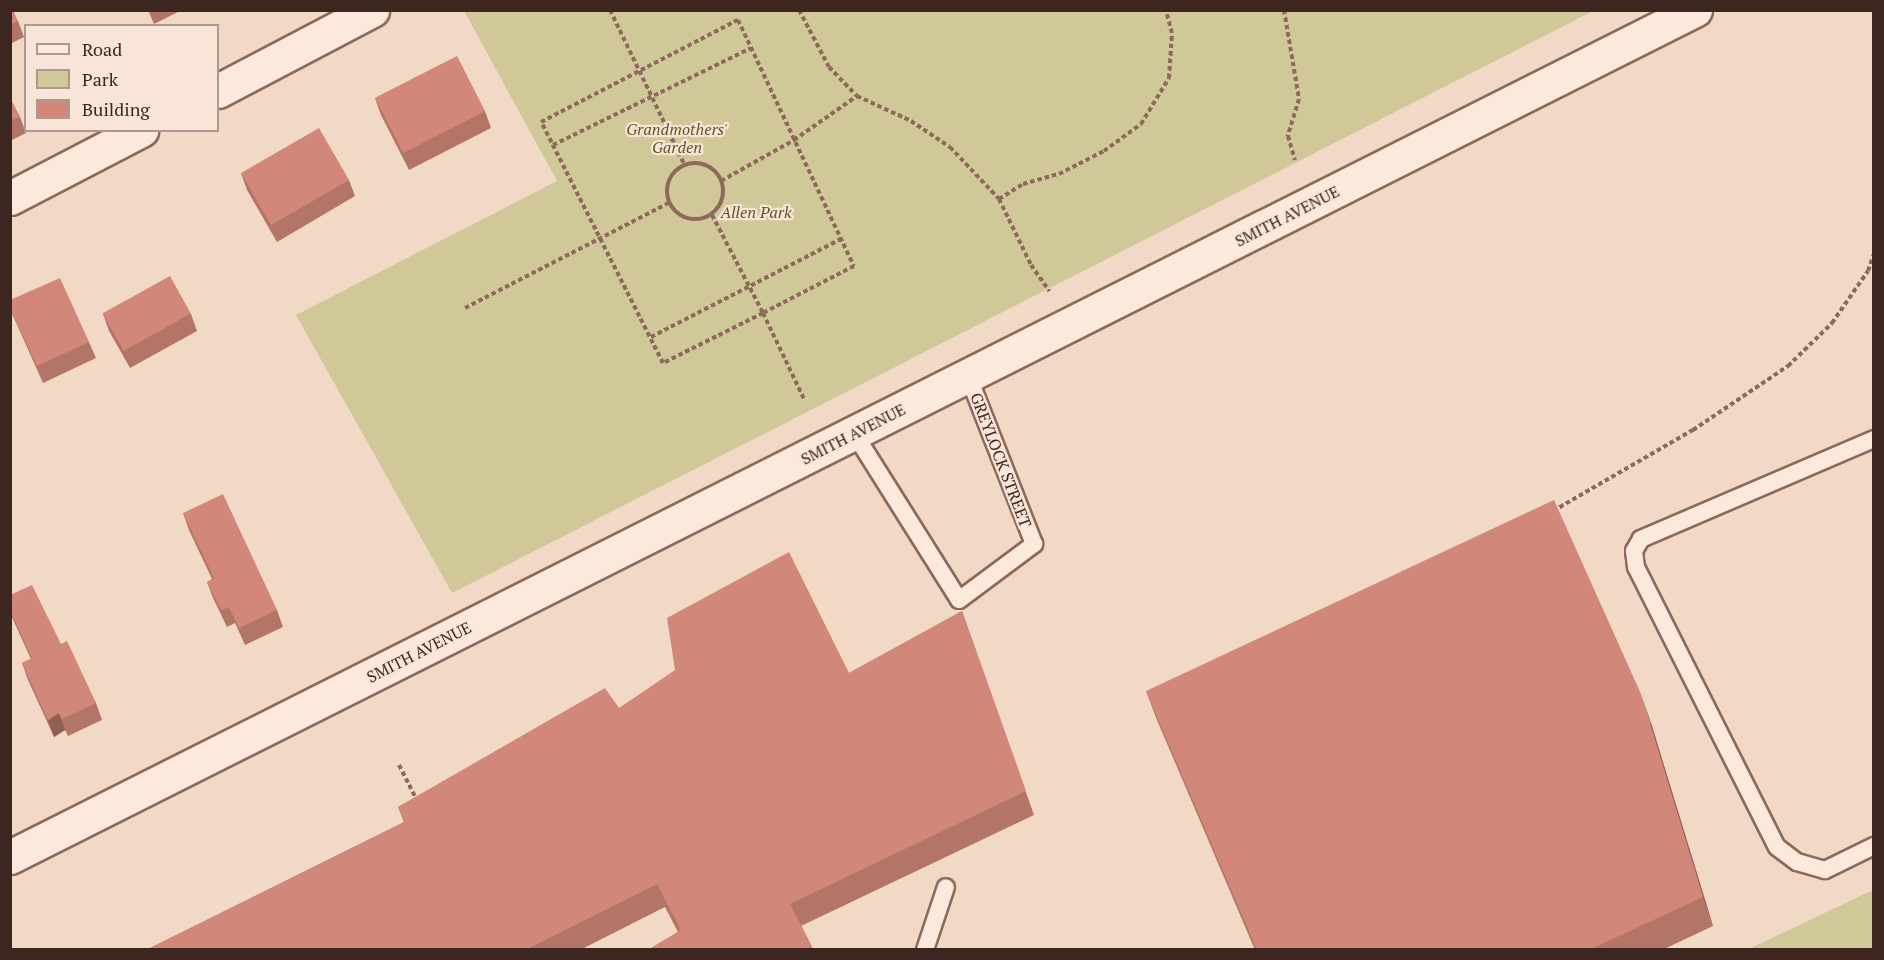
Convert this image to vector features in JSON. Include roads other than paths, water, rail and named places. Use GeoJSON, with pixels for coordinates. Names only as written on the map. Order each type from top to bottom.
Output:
{"type":"FeatureCollection","features":[{"type":"Feature","properties":{"kind":"street"},"geometry":{"type":"LineString","coordinates":[[219,90],[372,10]]}},
{"type":"Feature","properties":{"kind":"street","name":"SMITH AVENUE"},"geometry":{"type":"LineString","coordinates":[[10,857],[1695,10]]}},
{"type":"Feature","properties":{"kind":"street"},"geometry":{"type":"LineString","coordinates":[[10,198],[137,132]]}},
{"type":"Feature","properties":{"kind":"lane","name":"GREYLOCK STREET"},"geometry":{"type":"LineString","coordinates":[[854,433],[958,600],[1034,544],[968,376]]}},
{"type":"Feature","properties":{"kind":"lane"},"geometry":{"type":"LineString","coordinates":[[1874,439],[1641,539],[1634,551],[1636,567],[1777,847],[1797,862],[1825,870],[1874,846]]}},
{"type":"Feature","properties":{"kind":"lane"},"geometry":{"type":"LineString","coordinates":[[925,950],[946,887]]}},
{"type":"Feature","properties":{"kind":"park label","name":"Grandmothers' Garden"},"geometry":{"type":"Point","coordinates":[677,138]}},
{"type":"Feature","properties":{"kind":"park label","name":"Allen Park"},"geometry":{"type":"Point","coordinates":[756,212]}}]}
